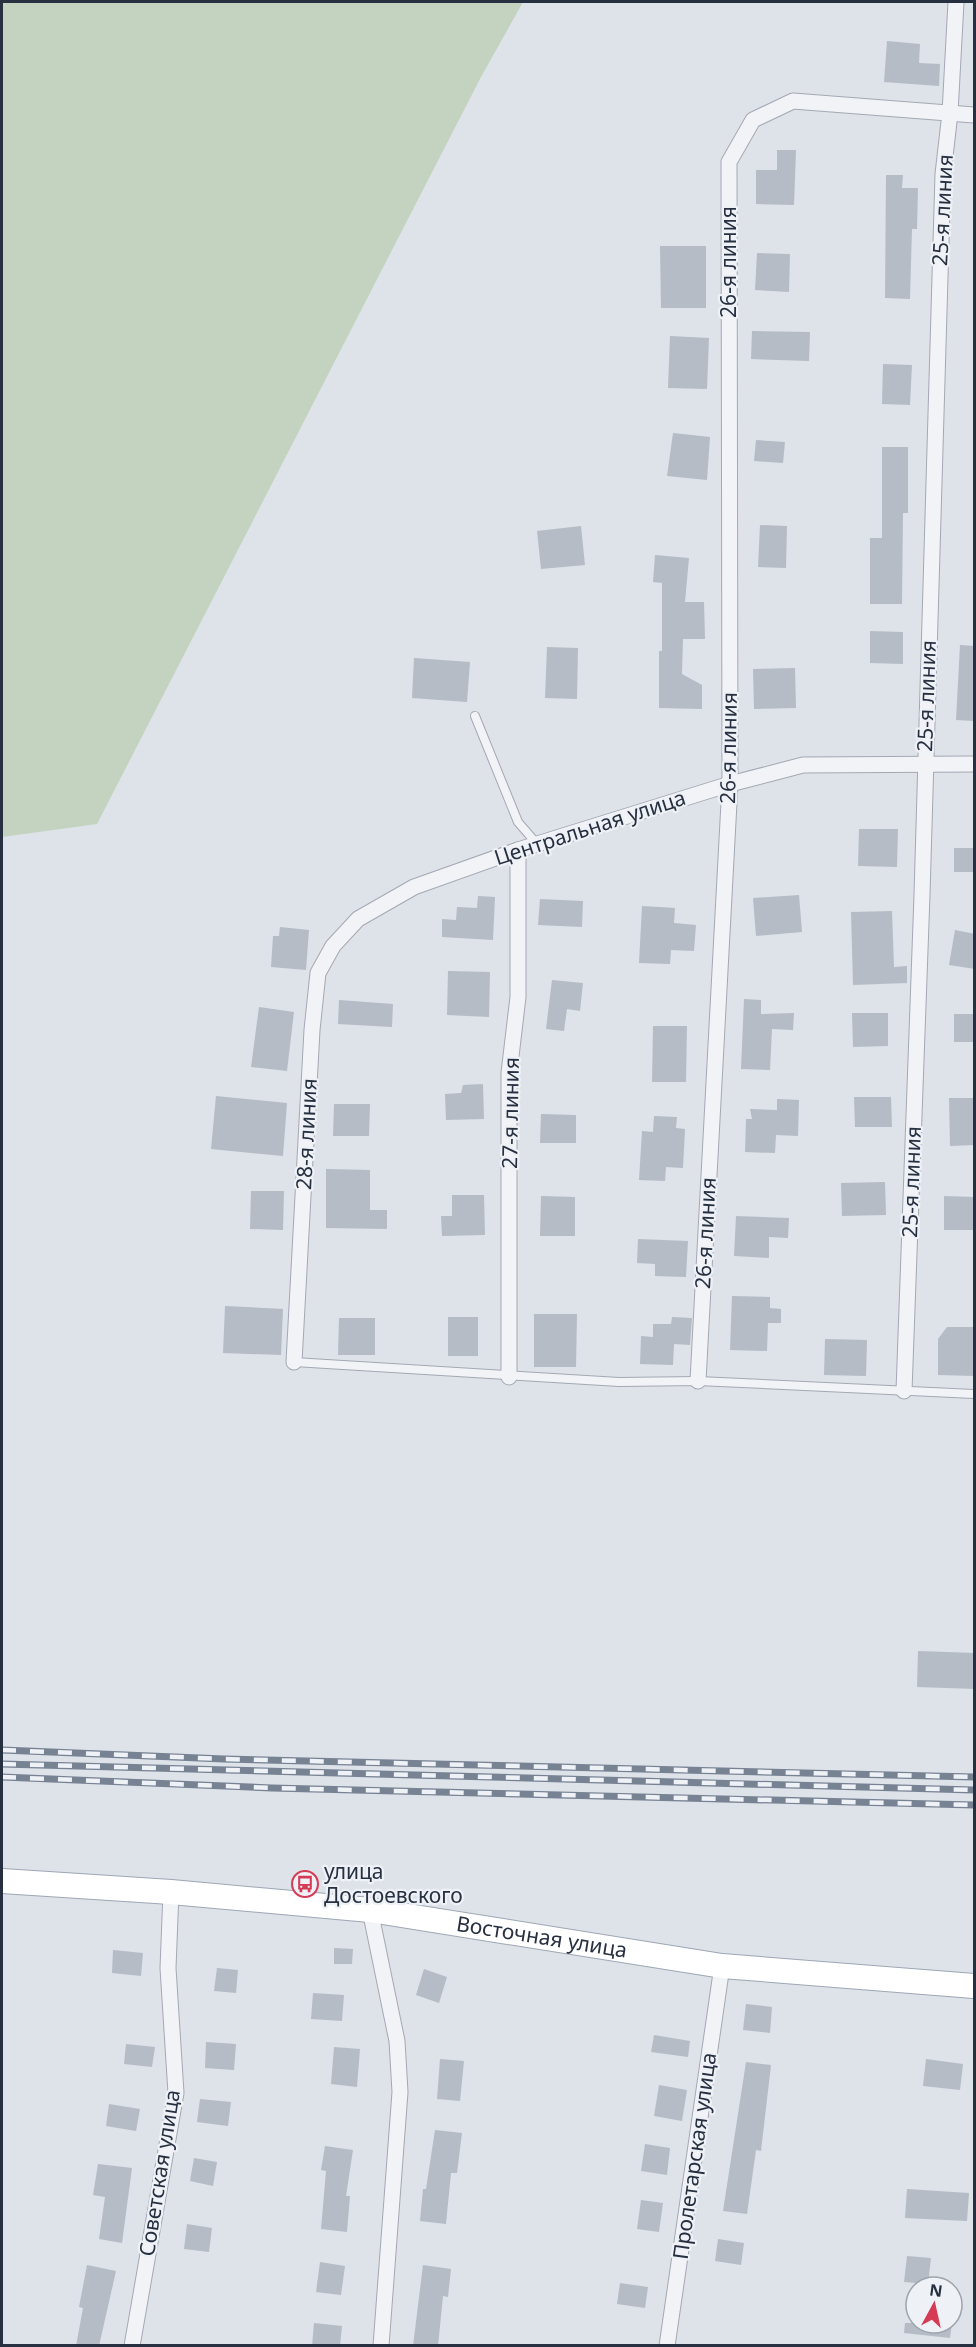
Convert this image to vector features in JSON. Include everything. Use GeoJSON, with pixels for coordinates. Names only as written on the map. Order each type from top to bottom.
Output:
{"type":"FeatureCollection","features":[{"type":"Feature","properties":{"kind":"main road","name":"Восточная улица"},"geometry":{"type":"LineString","coordinates":[[2,1881],[171,1892],[370,1910],[723,1966],[975,1986]]}},
{"type":"Feature","properties":{"kind":"street","name":"25-я линия"},"geometry":{"type":"LineString","coordinates":[[904,1391],[943,174],[950,113],[956,2]]}},
{"type":"Feature","properties":{"kind":"street","name":"26-я линия"},"geometry":{"type":"LineString","coordinates":[[698,1381],[730,784],[729,162],[753,120],[793,101],[950,113]]}},
{"type":"Feature","properties":{"kind":"street"},"geometry":{"type":"LineString","coordinates":[[950,113],[975,115]]}},
{"type":"Feature","properties":{"kind":"street","name":"Центральная улица"},"geometry":{"type":"LineString","coordinates":[[358,919],[414,887],[518,850],[730,784],[803,765],[975,764]]}},
{"type":"Feature","properties":{"kind":"street","name":"27-я линия"},"geometry":{"type":"LineString","coordinates":[[509,1377],[509,1073],[518,997],[518,850]]}},
{"type":"Feature","properties":{"kind":"street","name":"28-я линия"},"geometry":{"type":"LineString","coordinates":[[294,1362],[312,1030],[318,973],[333,946],[358,919]]}},
{"type":"Feature","properties":{"kind":"street","name":"Советская улица"},"geometry":{"type":"LineString","coordinates":[[132,2346],[176,2092],[168,1968],[171,1892]]}},
{"type":"Feature","properties":{"kind":"street"},"geometry":{"type":"LineString","coordinates":[[370,1910],[397,2041],[400,2092],[381,2346]]}},
{"type":"Feature","properties":{"kind":"street","name":"Пролетарская улица"},"geometry":{"type":"LineString","coordinates":[[667,2346],[723,1966]]}},
{"type":"Feature","properties":{"kind":"lane"},"geometry":{"type":"LineString","coordinates":[[475,716],[518,822],[537,844]]}},
{"type":"Feature","properties":{"kind":"lane"},"geometry":{"type":"LineString","coordinates":[[294,1362],[509,1377],[619,1382],[698,1381],[975,1394]]}},
{"type":"Feature","properties":{"kind":"green space"},"geometry":{"type":"Polygon","coordinates":[[[2,2],[523,2],[481,77],[97,824],[2,837],[2,2]]]}},
{"type":"Feature","properties":{"kind":"building"},"geometry":{"type":"Polygon","coordinates":[[[887,41],[920,44],[919,63],[940,64],[939,86],[884,82],[887,41]]]}},
{"type":"Feature","properties":{"kind":"building"},"geometry":{"type":"Polygon","coordinates":[[[777,150],[796,150],[794,205],[756,204],[756,170],[777,170],[777,150]]]}},
{"type":"Feature","properties":{"kind":"building"},"geometry":{"type":"Polygon","coordinates":[[[886,175],[903,175],[902,188],[918,188],[917,229],[912,229],[910,299],[885,298],[886,175]]]}},
{"type":"Feature","properties":{"kind":"building"},"geometry":{"type":"Polygon","coordinates":[[[660,246],[706,246],[706,308],[661,308],[660,246]]]}},
{"type":"Feature","properties":{"kind":"building"},"geometry":{"type":"Polygon","coordinates":[[[757,253],[790,254],[789,292],[755,290],[757,253]]]}},
{"type":"Feature","properties":{"kind":"building"},"geometry":{"type":"Polygon","coordinates":[[[752,331],[810,332],[809,361],[751,359],[752,331]]]}},
{"type":"Feature","properties":{"kind":"building"},"geometry":{"type":"Polygon","coordinates":[[[670,336],[709,338],[707,389],[668,388],[670,336]]]}},
{"type":"Feature","properties":{"kind":"building"},"geometry":{"type":"Polygon","coordinates":[[[883,364],[912,365],[910,405],[882,404],[883,364]]]}},
{"type":"Feature","properties":{"kind":"building"},"geometry":{"type":"Polygon","coordinates":[[[673,433],[710,437],[707,480],[667,476],[673,433]]]}},
{"type":"Feature","properties":{"kind":"building"},"geometry":{"type":"Polygon","coordinates":[[[756,440],[785,442],[783,463],[754,461],[756,440]]]}},
{"type":"Feature","properties":{"kind":"building"},"geometry":{"type":"Polygon","coordinates":[[[882,447],[908,447],[908,513],[903,513],[902,604],[870,604],[870,538],[882,538],[882,447]]]}},
{"type":"Feature","properties":{"kind":"building"},"geometry":{"type":"Polygon","coordinates":[[[760,525],[787,526],[786,568],[758,567],[760,525]]]}},
{"type":"Feature","properties":{"kind":"building"},"geometry":{"type":"Polygon","coordinates":[[[581,526],[585,565],[541,569],[537,531],[581,526]]]}},
{"type":"Feature","properties":{"kind":"building"},"geometry":{"type":"Polygon","coordinates":[[[655,555],[689,558],[685,602],[704,602],[705,639],[683,639],[682,674],[702,685],[702,709],[659,708],[662,583],[653,582],[655,555]]]}},
{"type":"Feature","properties":{"kind":"building"},"geometry":{"type":"Polygon","coordinates":[[[870,631],[903,632],[903,664],[870,663],[870,631]]]}},
{"type":"Feature","properties":{"kind":"building"},"geometry":{"type":"Polygon","coordinates":[[[960,645],[975,646],[975,721],[956,720],[960,645]]]}},
{"type":"Feature","properties":{"kind":"building"},"geometry":{"type":"Polygon","coordinates":[[[547,647],[578,648],[577,699],[545,698],[547,647]]]}},
{"type":"Feature","properties":{"kind":"building"},"geometry":{"type":"Polygon","coordinates":[[[414,658],[470,662],[467,702],[412,698],[414,658]]]}},
{"type":"Feature","properties":{"kind":"building"},"geometry":{"type":"Polygon","coordinates":[[[795,668],[796,708],[754,709],[753,669],[795,668]]]}},
{"type":"Feature","properties":{"kind":"building"},"geometry":{"type":"Polygon","coordinates":[[[859,829],[898,829],[897,867],[858,866],[859,829]]]}},
{"type":"Feature","properties":{"kind":"building"},"geometry":{"type":"Polygon","coordinates":[[[954,848],[975,848],[975,872],[954,872],[954,848]]]}},
{"type":"Feature","properties":{"kind":"building"},"geometry":{"type":"Polygon","coordinates":[[[799,895],[802,932],[756,936],[753,898],[799,895]]]}},
{"type":"Feature","properties":{"kind":"building"},"geometry":{"type":"Polygon","coordinates":[[[478,896],[495,897],[493,940],[442,937],[442,919],[456,920],[457,907],[477,908],[478,896]]]}},
{"type":"Feature","properties":{"kind":"building"},"geometry":{"type":"Polygon","coordinates":[[[540,899],[583,901],[582,927],[538,925],[540,899]]]}},
{"type":"Feature","properties":{"kind":"building"},"geometry":{"type":"Polygon","coordinates":[[[642,906],[675,908],[674,923],[696,925],[694,951],[671,950],[670,964],[639,963],[642,906]]]}},
{"type":"Feature","properties":{"kind":"building"},"geometry":{"type":"Polygon","coordinates":[[[892,911],[894,967],[907,966],[907,983],[853,985],[851,912],[892,911]]]}},
{"type":"Feature","properties":{"kind":"building"},"geometry":{"type":"Polygon","coordinates":[[[280,927],[309,930],[306,970],[271,967],[273,936],[279,936],[280,927]]]}},
{"type":"Feature","properties":{"kind":"building"},"geometry":{"type":"Polygon","coordinates":[[[955,930],[975,934],[975,969],[949,965],[955,930]]]}},
{"type":"Feature","properties":{"kind":"building"},"geometry":{"type":"Polygon","coordinates":[[[448,971],[490,972],[489,1017],[447,1015],[448,971]]]}},
{"type":"Feature","properties":{"kind":"building"},"geometry":{"type":"Polygon","coordinates":[[[552,980],[583,983],[580,1011],[567,1009],[564,1031],[546,1029],[552,980]]]}},
{"type":"Feature","properties":{"kind":"building"},"geometry":{"type":"Polygon","coordinates":[[[744,999],[761,1000],[761,1014],[794,1013],[793,1030],[772,1029],[770,1070],[741,1069],[744,999]]]}},
{"type":"Feature","properties":{"kind":"building"},"geometry":{"type":"Polygon","coordinates":[[[339,1000],[393,1004],[392,1027],[338,1024],[339,1000]]]}},
{"type":"Feature","properties":{"kind":"building"},"geometry":{"type":"Polygon","coordinates":[[[259,1007],[294,1012],[287,1071],[251,1067],[259,1007]]]}},
{"type":"Feature","properties":{"kind":"building"},"geometry":{"type":"Polygon","coordinates":[[[852,1013],[888,1013],[888,1046],[853,1047],[852,1013]]]}},
{"type":"Feature","properties":{"kind":"building"},"geometry":{"type":"Polygon","coordinates":[[[954,1014],[975,1014],[975,1042],[954,1042],[954,1014]]]}},
{"type":"Feature","properties":{"kind":"building"},"geometry":{"type":"Polygon","coordinates":[[[653,1026],[687,1026],[686,1082],[652,1082],[653,1026]]]}},
{"type":"Feature","properties":{"kind":"building"},"geometry":{"type":"Polygon","coordinates":[[[483,1084],[484,1119],[446,1120],[445,1094],[461,1093],[463,1085],[483,1084]]]}},
{"type":"Feature","properties":{"kind":"building"},"geometry":{"type":"Polygon","coordinates":[[[216,1096],[287,1103],[283,1156],[211,1149],[216,1096]]]}},
{"type":"Feature","properties":{"kind":"building"},"geometry":{"type":"Polygon","coordinates":[[[854,1097],[891,1097],[892,1127],[855,1127],[854,1097]]]}},
{"type":"Feature","properties":{"kind":"building"},"geometry":{"type":"Polygon","coordinates":[[[949,1098],[975,1098],[975,1145],[950,1146],[949,1098]]]}},
{"type":"Feature","properties":{"kind":"building"},"geometry":{"type":"Polygon","coordinates":[[[777,1099],[799,1100],[798,1136],[776,1135],[775,1153],[745,1152],[746,1119],[752,1119],[750,1109],[777,1110],[777,1099]]]}},
{"type":"Feature","properties":{"kind":"building"},"geometry":{"type":"Polygon","coordinates":[[[334,1104],[370,1104],[369,1136],[333,1136],[334,1104]]]}},
{"type":"Feature","properties":{"kind":"building"},"geometry":{"type":"Polygon","coordinates":[[[541,1114],[576,1115],[576,1143],[540,1143],[541,1114]]]}},
{"type":"Feature","properties":{"kind":"building"},"geometry":{"type":"Polygon","coordinates":[[[654,1116],[677,1117],[676,1128],[685,1129],[683,1168],[666,1167],[665,1181],[639,1180],[642,1131],[653,1132],[654,1116]]]}},
{"type":"Feature","properties":{"kind":"building"},"geometry":{"type":"Polygon","coordinates":[[[326,1169],[370,1170],[370,1210],[387,1210],[387,1229],[326,1228],[326,1169]]]}},
{"type":"Feature","properties":{"kind":"building"},"geometry":{"type":"Polygon","coordinates":[[[885,1182],[886,1215],[842,1216],[841,1183],[885,1182]]]}},
{"type":"Feature","properties":{"kind":"building"},"geometry":{"type":"Polygon","coordinates":[[[251,1191],[284,1191],[283,1230],[250,1229],[251,1191]]]}},
{"type":"Feature","properties":{"kind":"building"},"geometry":{"type":"Polygon","coordinates":[[[452,1195],[484,1195],[485,1235],[442,1236],[441,1216],[452,1216],[452,1195]]]}},
{"type":"Feature","properties":{"kind":"building"},"geometry":{"type":"Polygon","coordinates":[[[541,1196],[575,1197],[575,1236],[540,1236],[541,1196]]]}},
{"type":"Feature","properties":{"kind":"building"},"geometry":{"type":"Polygon","coordinates":[[[944,1196],[975,1197],[975,1230],[944,1230],[944,1196]]]}},
{"type":"Feature","properties":{"kind":"building"},"geometry":{"type":"Polygon","coordinates":[[[736,1216],[789,1218],[788,1238],[769,1237],[769,1258],[734,1256],[736,1216]]]}},
{"type":"Feature","properties":{"kind":"building"},"geometry":{"type":"Polygon","coordinates":[[[638,1239],[688,1241],[686,1277],[655,1276],[655,1264],[637,1263],[638,1239]]]}},
{"type":"Feature","properties":{"kind":"building"},"geometry":{"type":"Polygon","coordinates":[[[732,1296],[770,1297],[770,1308],[781,1309],[781,1323],[768,1323],[767,1351],[730,1350],[732,1296]]]}},
{"type":"Feature","properties":{"kind":"building"},"geometry":{"type":"Polygon","coordinates":[[[225,1306],[283,1309],[281,1355],[223,1353],[225,1306]]]}},
{"type":"Feature","properties":{"kind":"building"},"geometry":{"type":"Polygon","coordinates":[[[534,1314],[577,1314],[576,1367],[534,1367],[534,1314]]]}},
{"type":"Feature","properties":{"kind":"building"},"geometry":{"type":"Polygon","coordinates":[[[448,1317],[478,1317],[478,1356],[448,1356],[448,1317]]]}},
{"type":"Feature","properties":{"kind":"building"},"geometry":{"type":"Polygon","coordinates":[[[672,1317],[692,1318],[690,1345],[674,1344],[673,1365],[640,1364],[641,1336],[653,1337],[653,1324],[671,1324],[672,1317]]]}},
{"type":"Feature","properties":{"kind":"building"},"geometry":{"type":"Polygon","coordinates":[[[339,1318],[375,1318],[375,1355],[338,1355],[339,1318]]]}},
{"type":"Feature","properties":{"kind":"building"},"geometry":{"type":"Polygon","coordinates":[[[947,1327],[975,1327],[975,1376],[938,1375],[938,1339],[947,1327]]]}},
{"type":"Feature","properties":{"kind":"building"},"geometry":{"type":"Polygon","coordinates":[[[825,1339],[867,1340],[866,1376],[824,1375],[825,1339]]]}},
{"type":"Feature","properties":{"kind":"building"},"geometry":{"type":"Polygon","coordinates":[[[918,1651],[975,1653],[975,1689],[917,1687],[918,1651]]]}},
{"type":"Feature","properties":{"kind":"building"},"geometry":{"type":"Polygon","coordinates":[[[334,1948],[353,1949],[352,1964],[334,1964],[334,1948]]]}},
{"type":"Feature","properties":{"kind":"building"},"geometry":{"type":"Polygon","coordinates":[[[113,1950],[143,1953],[141,1976],[112,1973],[113,1950]]]}},
{"type":"Feature","properties":{"kind":"building"},"geometry":{"type":"Polygon","coordinates":[[[217,1968],[238,1970],[236,1993],[214,1991],[217,1968]]]}},
{"type":"Feature","properties":{"kind":"building"},"geometry":{"type":"Polygon","coordinates":[[[424,1969],[447,1977],[439,2003],[416,1995],[424,1969]]]}},
{"type":"Feature","properties":{"kind":"building"},"geometry":{"type":"Polygon","coordinates":[[[313,1993],[344,1995],[342,2021],[311,2019],[313,1993]]]}},
{"type":"Feature","properties":{"kind":"building"},"geometry":{"type":"Polygon","coordinates":[[[746,2004],[772,2007],[770,2033],[743,2030],[746,2004]]]}},
{"type":"Feature","properties":{"kind":"building"},"geometry":{"type":"Polygon","coordinates":[[[654,2035],[690,2041],[688,2057],[651,2052],[654,2035]]]}},
{"type":"Feature","properties":{"kind":"building"},"geometry":{"type":"Polygon","coordinates":[[[206,2042],[236,2044],[234,2070],[205,2068],[206,2042]]]}},
{"type":"Feature","properties":{"kind":"building"},"geometry":{"type":"Polygon","coordinates":[[[126,2044],[155,2047],[152,2067],[124,2064],[126,2044]]]}},
{"type":"Feature","properties":{"kind":"building"},"geometry":{"type":"Polygon","coordinates":[[[334,2047],[360,2049],[357,2087],[331,2084],[334,2047]]]}},
{"type":"Feature","properties":{"kind":"building"},"geometry":{"type":"Polygon","coordinates":[[[440,2059],[464,2061],[460,2101],[437,2099],[440,2059]]]}},
{"type":"Feature","properties":{"kind":"building"},"geometry":{"type":"Polygon","coordinates":[[[926,2059],[963,2064],[960,2090],[923,2086],[926,2059]]]}},
{"type":"Feature","properties":{"kind":"building"},"geometry":{"type":"Polygon","coordinates":[[[746,2062],[771,2065],[761,2151],[756,2150],[747,2214],[723,2211],[746,2062]]]}},
{"type":"Feature","properties":{"kind":"building"},"geometry":{"type":"Polygon","coordinates":[[[659,2085],[687,2090],[682,2121],[654,2116],[659,2085]]]}},
{"type":"Feature","properties":{"kind":"building"},"geometry":{"type":"Polygon","coordinates":[[[200,2099],[231,2102],[228,2126],[197,2122],[200,2099]]]}},
{"type":"Feature","properties":{"kind":"building"},"geometry":{"type":"Polygon","coordinates":[[[109,2104],[140,2109],[136,2131],[106,2126],[109,2104]]]}},
{"type":"Feature","properties":{"kind":"building"},"geometry":{"type":"Polygon","coordinates":[[[435,2130],[462,2133],[457,2173],[451,2173],[446,2224],[420,2221],[423,2189],[426,2189],[435,2130]]]}},
{"type":"Feature","properties":{"kind":"building"},"geometry":{"type":"Polygon","coordinates":[[[645,2144],[670,2148],[667,2175],[641,2171],[645,2144]]]}},
{"type":"Feature","properties":{"kind":"building"},"geometry":{"type":"Polygon","coordinates":[[[325,2146],[353,2150],[346,2196],[350,2196],[347,2232],[321,2229],[326,2171],[321,2170],[325,2146]]]}},
{"type":"Feature","properties":{"kind":"building"},"geometry":{"type":"Polygon","coordinates":[[[194,2158],[217,2162],[213,2186],[190,2181],[194,2158]]]}},
{"type":"Feature","properties":{"kind":"building"},"geometry":{"type":"Polygon","coordinates":[[[98,2164],[132,2168],[122,2243],[99,2239],[105,2197],[93,2195],[98,2164]]]}},
{"type":"Feature","properties":{"kind":"building"},"geometry":{"type":"Polygon","coordinates":[[[907,2189],[969,2193],[967,2221],[905,2218],[907,2189]]]}},
{"type":"Feature","properties":{"kind":"building"},"geometry":{"type":"Polygon","coordinates":[[[641,2200],[663,2203],[659,2232],[637,2229],[641,2200]]]}},
{"type":"Feature","properties":{"kind":"building"},"geometry":{"type":"Polygon","coordinates":[[[187,2224],[212,2228],[209,2252],[184,2249],[187,2224]]]}},
{"type":"Feature","properties":{"kind":"building"},"geometry":{"type":"Polygon","coordinates":[[[718,2239],[744,2243],[741,2265],[715,2261],[718,2239]]]}},
{"type":"Feature","properties":{"kind":"building"},"geometry":{"type":"Polygon","coordinates":[[[907,2256],[931,2258],[929,2275],[905,2275],[907,2256]]]}},
{"type":"Feature","properties":{"kind":"building"},"geometry":{"type":"Polygon","coordinates":[[[320,2262],[345,2266],[341,2295],[316,2292],[320,2262]]]}},
{"type":"Feature","properties":{"kind":"building"},"geometry":{"type":"Polygon","coordinates":[[[87,2265],[116,2271],[99,2346],[76,2346],[83,2308],[79,2307],[87,2265]]]}},
{"type":"Feature","properties":{"kind":"building"},"geometry":{"type":"Polygon","coordinates":[[[423,2265],[451,2269],[448,2297],[443,2296],[438,2346],[413,2346],[423,2265]]]}},
{"type":"Feature","properties":{"kind":"building"},"geometry":{"type":"Polygon","coordinates":[[[620,2283],[648,2287],[645,2308],[617,2304],[620,2283]]]}},
{"type":"Feature","properties":{"kind":"building"},"geometry":{"type":"Polygon","coordinates":[[[314,2323],[342,2326],[340,2346],[312,2346],[314,2323]]]}},
{"type":"Feature","properties":{"kind":"building"},"geometry":{"type":"Polygon","coordinates":[[[922,2335],[950,2335],[950,2338],[922,2335]]]}},
{"type":"Feature","properties":{"kind":"railway"},"geometry":{"type":"LineString","coordinates":[[2,1750],[224,1759],[974,1777]]}},
{"type":"Feature","properties":{"kind":"railway"},"geometry":{"type":"LineString","coordinates":[[2,1764],[974,1790]]}},
{"type":"Feature","properties":{"kind":"railway"},"geometry":{"type":"LineString","coordinates":[[2,1777],[272,1788],[974,1805]]}},
{"type":"Feature","properties":{"kind":"place","name":"улица Достоевского"},"geometry":{"type":"Point","coordinates":[305,1884]}}]}
